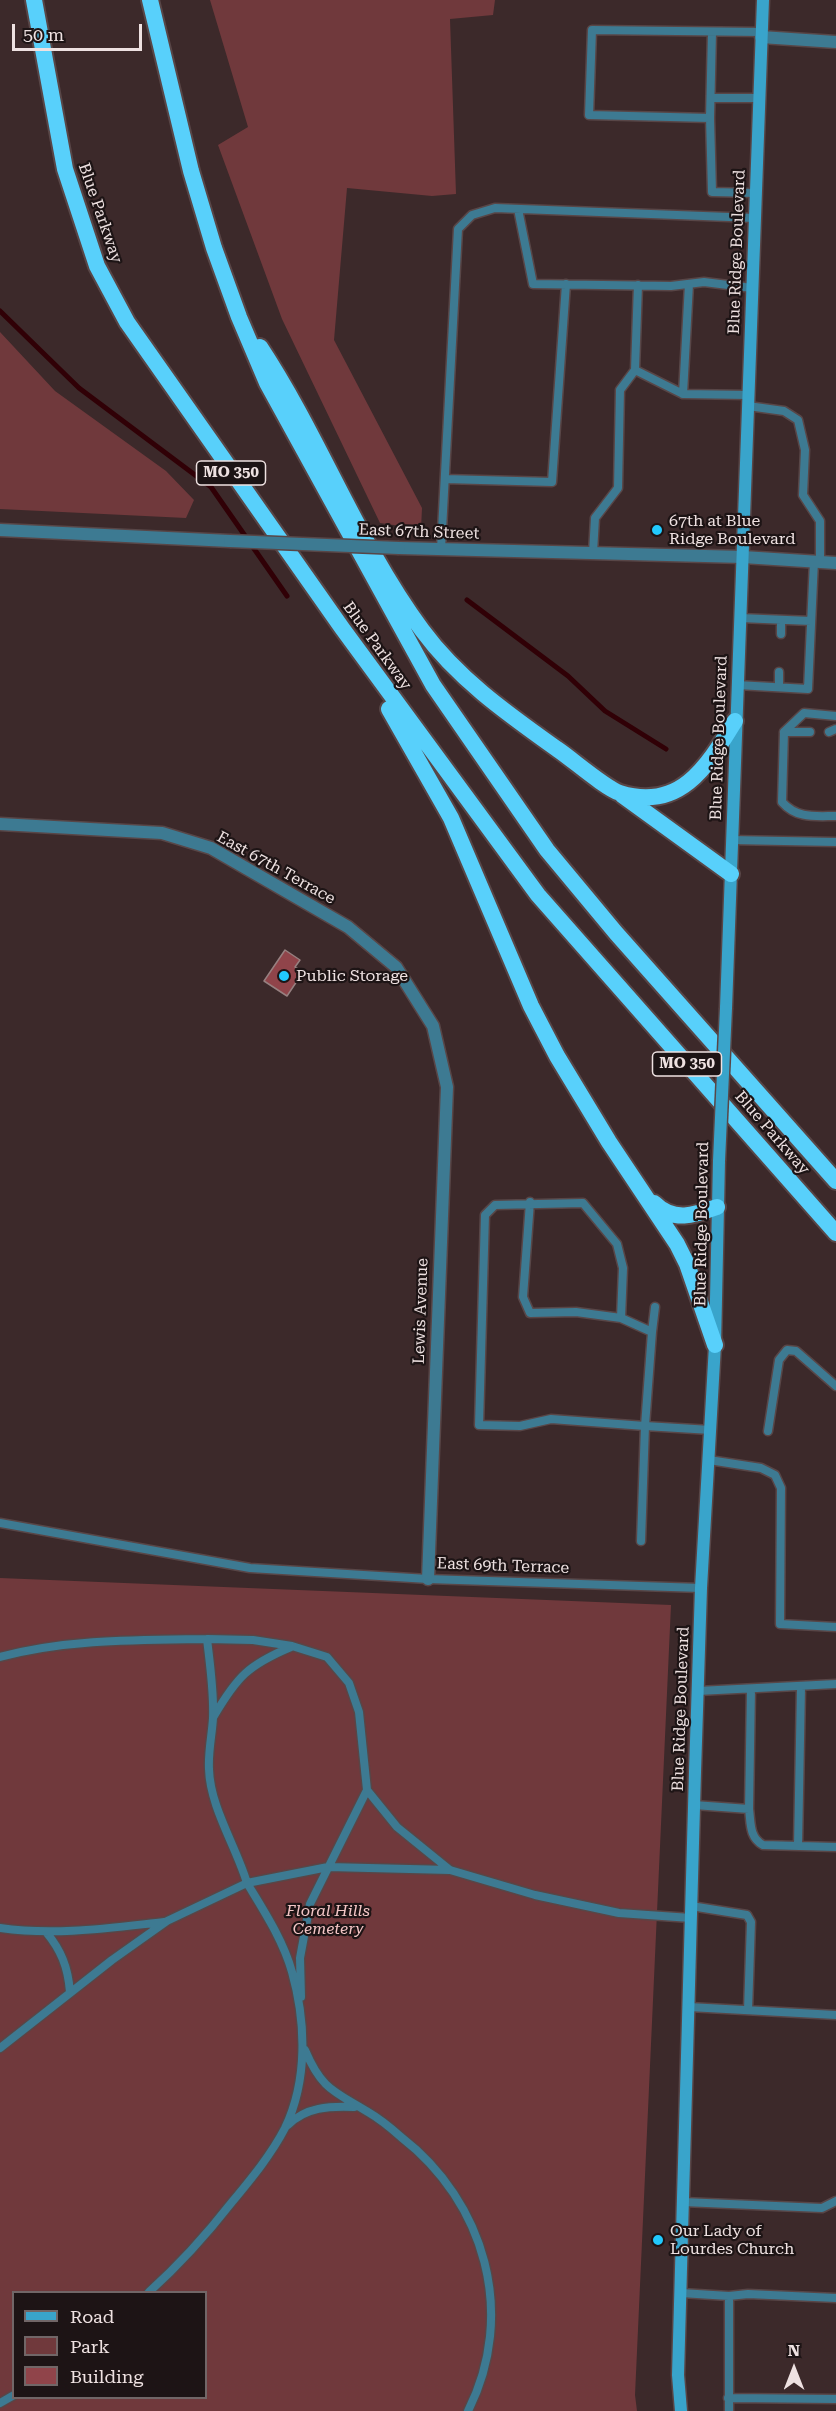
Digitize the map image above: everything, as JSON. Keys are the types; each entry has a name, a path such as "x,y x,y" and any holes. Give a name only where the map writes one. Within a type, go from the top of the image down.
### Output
{"highway":[{"name":"Blue Parkway","path":"34,0 65,169 97,266 127,322 163,377 342,628 538,895 836,1233"},
{"name":"Blue Parkway","path":"150,0 191,171 214,248 239,316 267,383 433,685 547,850 616,933 836,1181"},
{"path":"239,316 279,376 387,577 422,631 456,670 494,703 730,874"},
{"path":"342,628 451,818 531,1006 557,1056 687,1264 715,1345"},
{"path":"619,793 648,797 682,788 696,778 710,761 735,722"},
{"path":"642,1189 657,1206 676,1216 692,1216 717,1207"}],"main road":[{"name":"Blue Ridge Boulevard","path":"681,2411 678,2375 701,1588 715,1345 717,1207 763,0"}],"street":[{"path":"762,35 836,42"},
{"name":"East 67th Street","path":"0,530 399,548 743,557 836,563"},
{"name":"East 67th Terrace","path":"0,824 162,833 211,848 348,927 396,968 433,1026 439,1044"},
{"name":"Lewis Avenue","path":"428,1579 447,1087 439,1044"}],"lane":[{"path":"710,118 589,115 592,30 762,35"},
{"path":"712,32 710,118 712,192 756,193"},
{"path":"711,98 759,98"},
{"path":"441,549 458,229 472,215 495,208 755,218"},
{"path":"519,209 533,284 638,285 704,282 752,288"},
{"path":"445,479 552,482 566,284"},
{"path":"683,394 689,284"},
{"path":"593,553 595,518 618,488 620,390 635,370 638,285"},
{"path":"635,370 683,394 748,401 784,411 798,420 805,450 803,495 820,521 811,621 808,688 737,685"},
{"path":"740,618 811,621"},
{"path":"781,620 781,634"},
{"path":"778,687 779,672"},
{"path":"836,716 804,713 784,732 782,802 790,811 802,816 836,816"},
{"path":"784,732 810,732"},
{"path":"731,840 836,842"},
{"path":"621,1318 623,1268 617,1244 584,1203 530,1202 495,1205 485,1215 479,1425 520,1426 551,1419 711,1430"},
{"path":"530,1202 524,1297 530,1313 576,1312 621,1318 652,1332"},
{"path":"641,1541 645,1426 655,1307"},
{"path":"768,1431 779,1360 787,1350 796,1351 836,1386"},
{"path":"709,1460 761,1468 775,1475 781,1488 780,1624 836,1627"},
{"name":"East 69th Terrace","path":"0,1523 250,1568 428,1579 701,1588"},
{"path":"207,1639 213,1716 209,1770 222,1822 247,1883 277,1934 288,1962 301,2019"},
{"path":"0,1657 107,1640 207,1639 253,1640 292,1646 327,1657 349,1683 358,1712 367,1790 397,1827 450,1870"},
{"path":"213,1716 234,1681 261,1659 292,1646"},
{"path":"698,1691 801,1688 836,1684"},
{"path":"798,1846 801,1688"},
{"path":"751,1689 749,1809 755,1840 763,1845 836,1847"},
{"path":"150,2291 211,2230 257,2172 285,2127 299,2084 303,2043 300,1958 304,1926 310,1904 367,1790"},
{"path":"694,1805 749,1809"},
{"path":"0,2048 70,1992 167,1921 247,1883 328,1867 450,1870 535,1895 619,1913 747,1914 751,1922 748,2010"},
{"path":"0,1928 79,1932 167,1921"},
{"path":"46,1932 58,1946 68,1971 70,1992"},
{"path":"688,2007 836,2015"},
{"path":"303,2043 314,2071 327,2086 403,2138 437,2168 458,2196 475,2233 490,2288 492,2324 489,2358 479,2390 468,2411"},
{"path":"285,2127 298,2115 314,2109 359,2107"},
{"path":"683,2202 822,2208 836,2201"},
{"path":"681,2293 836,2298"},
{"path":"729,2296 729,2411"},
{"path":"728,2398 836,2399"}],"green space":[{"path":"210,0 495,0 493,15 450,19 456,194 432,196 347,188 334,340 422,508 421,529 380,523 282,319 218,145 248,127"},
{"path":"0,332 55,391 166,471 194,500 186,518 0,509"},
{"name":"Floral Hills Cemetery","path":"0,1578 671,1605 635,2395 637,2411 0,2411"}],"building":[{"name":"Public Storage","path":"285,950 300,960 295,967 303,972 287,996 264,981"}],"waterway":[{"path":"0,311 79,388 211,487 287,596"},
{"path":"467,600 568,676 605,711 666,749"}],"place":[{"name":"67th at Blue Ridge Boulevard","path":"657,530"},
{"name":"Public Storage","path":"284,976"},
{"name":"Our Lady of Lourdes Church","path":"658,2240"}]}
